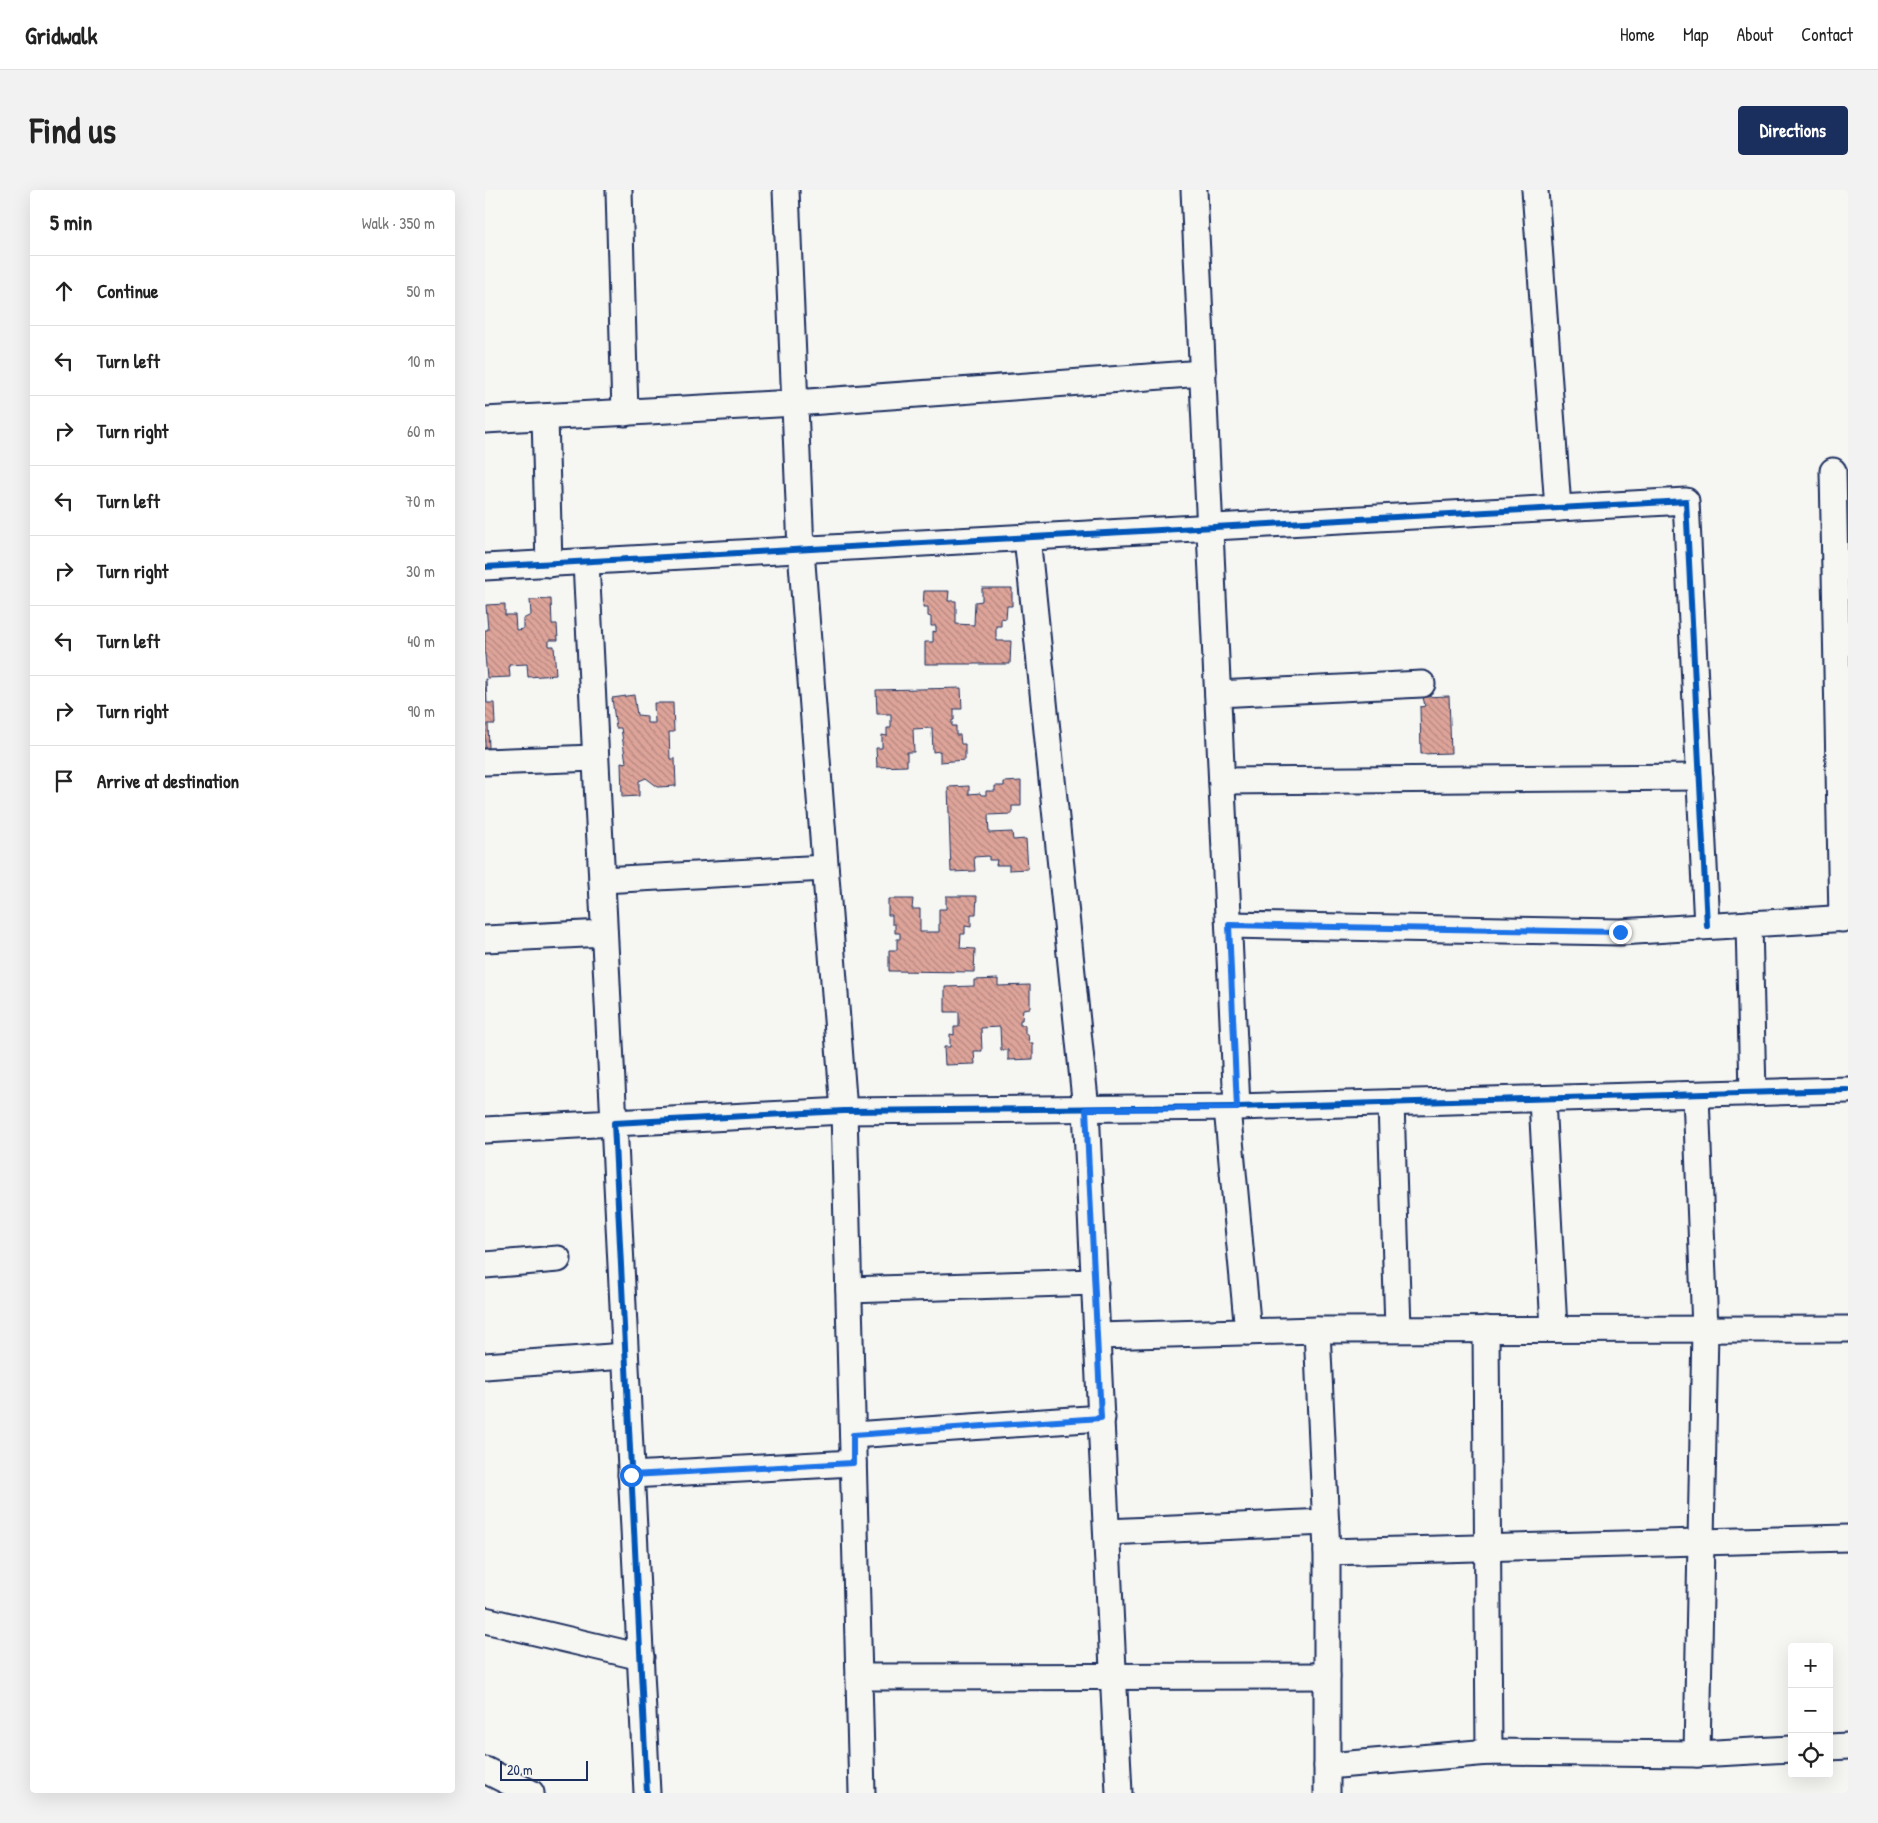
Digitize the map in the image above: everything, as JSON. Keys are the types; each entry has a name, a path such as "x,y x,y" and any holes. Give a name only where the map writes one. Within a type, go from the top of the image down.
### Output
{"street":[{"path":"619,190 625,413"},
{"path":"786,190 801,550 844,1111 862,1793"},
{"path":"1193,190 1229,925 1232,1108 1247,1332"},
{"path":"1535,190 1558,508"},
{"path":"485,420 795,403 1203,374"},
{"path":"545,417 549,564"},
{"path":"1229,925 1620,932 1845,919 1844,764 1833,471"},
{"path":"485,567 1686,501 1707,926"},
{"path":"1027,537 1086,1109 1119,1793"},
{"path":"586,562 647,1793"},
{"path":"1218,694 1422,684"},
{"path":"485,762 595,758"},
{"path":"1222,782 1699,776"},
{"path":"602,880 825,868"},
{"path":"1749,924 1753,1093"},
{"path":"485,939 604,933"},
{"path":"485,1130 844,1111 1232,1108 1848,1090"},
{"path":"1696,1095 1705,1329 1697,1754"},
{"path":"1542,1099 1554,1329"},
{"path":"1391,1103 1398,1329"},
{"path":"485,1265 557,1259"},
{"path":"849,1290 1095,1282"},
{"path":"1097,1336 1398,1329 1848,1329"},
{"path":"1486,1329 1489,1752"},
{"path":"1317,1330 1327,1552 1327,1793"},
{"path":"485,1366 625,1356"},
{"path":"853,1435 1101,1418"},
{"path":"631,1475 853,1463"},
{"path":"1107,1532 1325,1522"},
{"path":"1327,1552 1848,1538"},
{"path":"485,1620 641,1657"},
{"path":"859,1677 1327,1676"},
{"path":"1833,1747 1848,1746"},
{"path":"1327,1766 1489,1752 1697,1754 1788,1749"},
{"path":"485,1770 531,1793"}],"building":[{"path":"982,588 1012,588 1012,606 1007,606 1006,619 1001,618 1001,626 996,626 996,641 1011,641 1010,664 925,664 925,642 933,642 933,631 936,632 936,626 931,626 928,607 923,607 924,591 949,591 948,601 956,601 956,624 974,625 975,602 982,601"},
{"path":"551,599 552,624 557,624 558,640 549,640 549,646 554,646 556,675 528,677 527,664 509,665 510,677 487,678 485,655 485,630 488,630 486,605 505,604 505,615 515,615 516,630 523,629 523,619 531,615 530,600"},
{"path":"485,679 487,703 494,703 495,724 488,724 489,748 485,749"},
{"path":"961,688 962,709 954,709 952,726 956,726 956,735 960,735 961,744 965,744 965,760 940,762 940,751 933,752 932,728 913,729 914,752 907,752 907,766 877,767 876,748 882,748 882,735 887,736 887,728 891,728 891,714 877,714 876,690"},
{"path":"634,695 637,715 647,716 647,723 655,723 654,703 673,703 674,732 669,732 670,759 675,759 676,786 658,787 646,778 639,781 639,796 622,797 621,762 626,763 621,728 616,728 612,698"},
{"path":"1449,696 1451,753 1421,754 1420,707 1425,706 1423,697"},
{"path":"1021,781 1021,806 1012,806 1012,814 988,815 989,833 1012,832 1013,840 1026,839 1028,869 1009,870 1009,865 996,865 997,860 989,860 989,856 974,857 975,871 951,872 948,787 969,786 969,794 980,793 981,795 986,795 986,791 995,791 995,786 1004,786 1004,782"},
{"path":"946,896 977,896 976,914 971,914 971,927 965,926 965,934 961,934 960,948 975,949 974,972 889,971 889,950 897,950 897,939 900,939 900,933 895,933 892,915 888,915 888,899 913,899 912,909 920,909 920,932 939,932 939,909 946,909"},
{"path":"998,979 998,986 1030,985 1030,1008 1023,1009 1020,1025 1025,1025 1025,1034 1028,1034 1029,1043 1033,1043 1033,1059 1008,1060 1008,1050 1001,1050 1000,1027 981,1028 982,1051 974,1051 975,1064 945,1065 944,1047 950,1047 950,1034 954,1035 954,1027 959,1027 959,1012 945,1012 945,987 974,986 974,980"}],"cycle path":[{"path":"485,567 1686,501 1707,926"},
{"path":"647,1793 614,1123 844,1111 1237,1107 1848,1090"}],"route":[{"path":"631,1475 853,1463 853,1435 1101,1418 1086,1109 1237,1108 1229,925 1620,932"}]}
